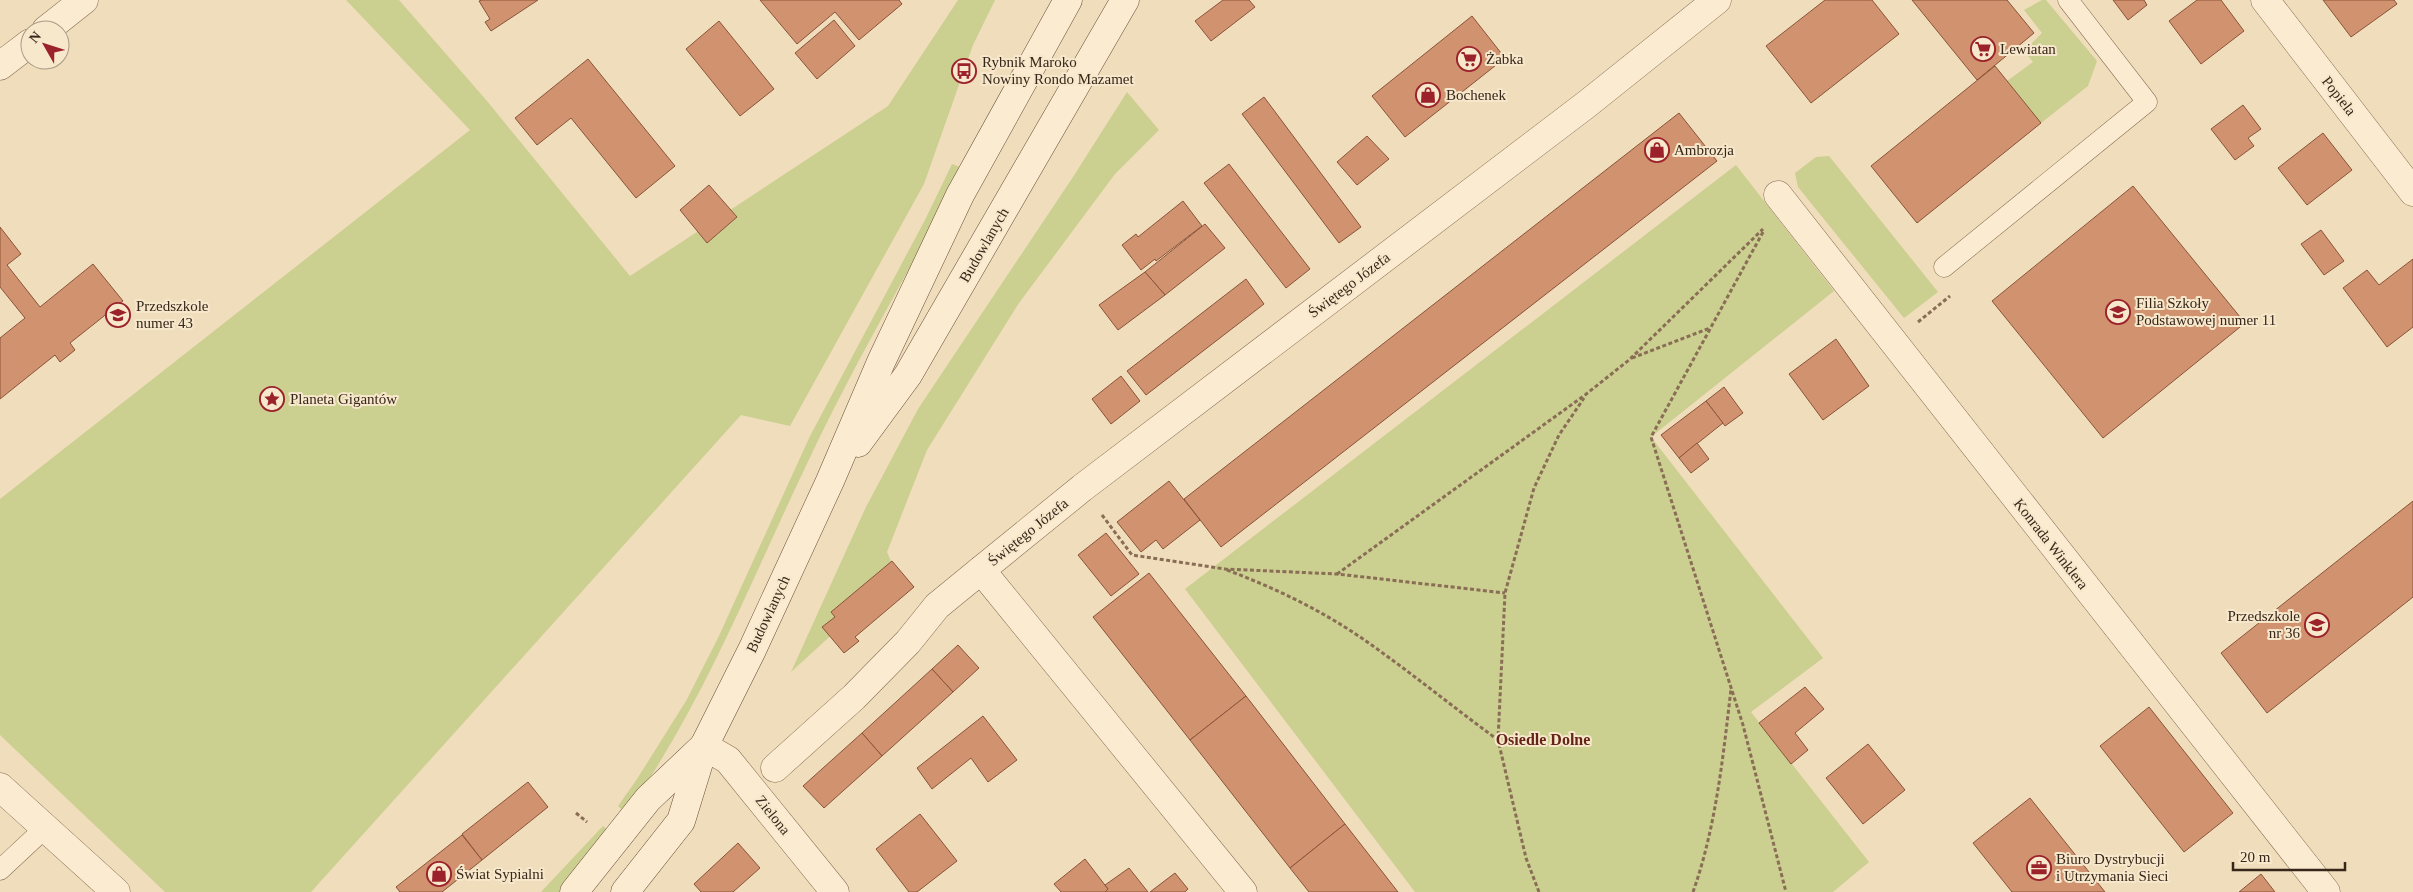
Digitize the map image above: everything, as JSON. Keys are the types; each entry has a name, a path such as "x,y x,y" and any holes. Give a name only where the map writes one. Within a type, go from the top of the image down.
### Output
{"street":[{"path":"59,20 84,0"},
{"name":"Budowlanych","path":"624,892 681,821 704,746 737,682 830,481 881,362 960,196 1068,0"},
{"name":"Budowlanych","path":"830,481 908,376 1125,0"},
{"name":"Świętego Józefa","path":"775,768 854,697 908,642 937,606 981,570 1082,488 1587,104 1717,0"},
{"name":"Popiela","path":"2265,0 2413,192"},
{"path":"0,66 20,50"},
{"name":"Konrada Winklera","path":"1778,194 2326,892"},
{"name":"Świętego Józefa","path":"981,570 1243,892"},
{"name":"Budowlanych","path":"574,892 648,799 704,746"},
{"name":"Zielona","path":"704,746 728,760 835,892"},
{"path":"0,787 116,892"}],"lane":[{"path":"1944,267 2147,102 2068,0"},
{"path":"0,870 45,828"}],"path":[{"path":"1336,574 1586,395 1629,360 1766,226 1651,437 1732,687 1786,892"},
{"path":"1629,360 1710,328"},
{"path":"1540,892 1526,858 1498,740 1505,593 1534,488 1559,435 1586,395"},
{"path":"1082,488 1132,555 1224,569 1336,574 1505,593"},
{"path":"1224,569 1271,586 1355,634 1498,740"},
{"path":"1693,892 1720,783 1732,687"},
{"path":"576,813 591,826"}],"green space":[{"path":"346,0 399,0 487,101 630,276 888,106 958,0 995,0 973,45 924,184 790,426 741,415 311,892 165,892 0,735 0,499 470,130"},
{"path":"2042,0 2046,0 2097,61 2088,86 2041,123 2007,81 2033,62 2024,51 2042,33 2024,10"},
{"path":"1127,92 1159,130 1115,174 1019,303 927,450 887,552 897,575 791,672 866,507 918,409 1073,177"},
{"path":"1829,156 1938,292 1904,318 1798,187 1795,173 1816,157"},
{"path":"952,164 960,167 945,204 838,401 701,688 653,773 626,813 618,806 686,701 718,638 810,436 926,218"},
{"path":"1736,165 1834,291 1651,437 1823,658 1751,712 1869,862 1833,892 1415,892 1185,589"},
{"path":"603,826 610,832 559,892 541,892"}],"building":[{"path":"538,0 491,31 485,22 490,19 479,1"},
{"path":"760,0 899,0 902,4 859,40 835,12 797,44"},
{"path":"1223,0 1249,0 1255,7 1211,41 1195,21"},
{"path":"1825,0 1872,0 1899,34 1811,103 1766,46"},
{"name":"Lewiatan","path":"1912,0 2007,0 2034,33 1977,80"},
{"path":"2113,0 2144,0 2147,5 2128,20"},
{"path":"2197,0 2221,0 2244,31 2201,64 2169,21"},
{"path":"2323,0 2394,0 2397,4 2351,37"},
{"path":"1472,16 1505,58 1405,137 1372,96"},
{"path":"834,20 855,46 817,79 795,53"},
{"path":"719,21 774,89 740,116 686,49"},
{"path":"588,59 675,166 636,198 571,118 537,145 515,118"},
{"path":"1995,66 2041,123 1917,223 1871,166"},
{"path":"1264,97 1361,227 1339,243 1242,114"},
{"path":"2243,105 2261,129 2248,138 2254,146 2235,160 2211,129"},
{"path":"1679,113 1717,161 1221,547 1184,499"},
{"path":"2323,133 2352,170 2307,205 2278,168"},
{"path":"1367,136 1389,159 1357,185 1337,162"},
{"path":"1229,164 1310,269 1286,288 1204,183"},
{"path":"709,185 737,217 707,243 680,210"},
{"name":"Filia Szkoły Podstawowej numer 11","path":"2133,186 2245,323 2103,438 1992,301"},
{"path":"1183,201 1202,226 1141,270 1122,245 1136,234 1138,237"},
{"path":"1205,224 1225,248 1165,295 1145,272"},
{"path":"0,227 21,254 7,265 40,307 93,264 123,301 70,343 75,350 60,362 55,355 0,399 0,338 25,318 0,287"},
{"path":"2321,230 2344,261 2324,275 2301,244"},
{"path":"2413,259 2413,327 2387,347 2343,288 2367,270 2379,285"},
{"path":"1145,272 1165,295 1118,330 1099,305"},
{"path":"1246,279 1264,304 1146,395 1127,371"},
{"path":"1836,339 1869,386 1823,420 1789,374"},
{"path":"1121,376 1140,401 1111,424 1092,399"},
{"path":"1724,387 1743,413 1725,426 1706,401"},
{"path":"1706,401 1723,423 1679,458 1661,435"},
{"path":"1697,443 1709,459 1691,473 1679,458"},
{"path":"1169,481 1200,520 1163,549 1156,540 1141,552 1117,522"},
{"name":"Przedszkole nr 36","path":"2413,501 2413,597 2267,713 2221,653"},
{"path":"1106,533 1139,574 1111,596 1078,555"},
{"path":"892,561 914,587 855,637 859,641 844,653 822,627 835,617 831,612"},
{"path":"1149,573 1246,696 1190,740 1093,617"},
{"path":"958,645 979,668 953,692 932,669"},
{"path":"932,669 953,692 882,756 862,733"},
{"path":"1805,687 1824,709 1795,733 1808,750 1791,764 1759,723"},
{"path":"1246,696 1345,824 1290,868 1190,740"},
{"path":"2149,707 2233,813 2184,852 2100,746"},
{"path":"983,716 1017,760 988,782 971,758 932,789 917,768"},
{"path":"862,733 882,756 824,808 803,786"},
{"path":"1868,744 1905,790 1863,824 1826,778"},
{"path":"528,782 548,807 482,860 462,834"},
{"name":"Biuro Dystrybucji i Utrzymania Sieci","path":"2030,798 2105,892 2012,892 1973,843"},
{"path":"920,814 957,861 917,892 909,892 876,849"},
{"path":"1345,824 1398,892 1309,892 1290,868"},
{"name":"Świat Sypialni","path":"462,835 482,860 442,892 400,892 396,887"},
{"path":"738,843 760,868 733,892 701,892 694,884"},
{"path":"1085,859 1108,889 1105,892 1061,892 1054,884"},
{"path":"1129,868 1148,892 1105,892 1108,889 1105,885"},
{"path":"1175,873 1188,889 1185,892 1150,892"},
{"path":"2261,874 2275,892 2239,892"}],"place":[{"name":"Lewiatan","path":"1983,49"},
{"name":"Żabka","path":"1469,59"},
{"name":"Rybnik Maroko Nowiny Rondo Mazamet","path":"964,71"},
{"name":"Bochenek","path":"1428,95"},
{"name":"Ambrozja","path":"1657,150"},
{"name":"Filia Szkoły Podstawowej numer 11","path":"2118,312"},
{"name":"Przedszkole numer 43","path":"118,315"},
{"name":"Planeta Gigantów","path":"272,399"},
{"name":"Przedszkole nr 36","path":"2317,625"},
{"name":"Biuro Dystrybucji i Utrzymania Sieci","path":"2039,868"},
{"name":"Świat Sypialni","path":"439,874"}],"district":[{"name":"Osiedle Dolne","path":"1543,739"}]}
